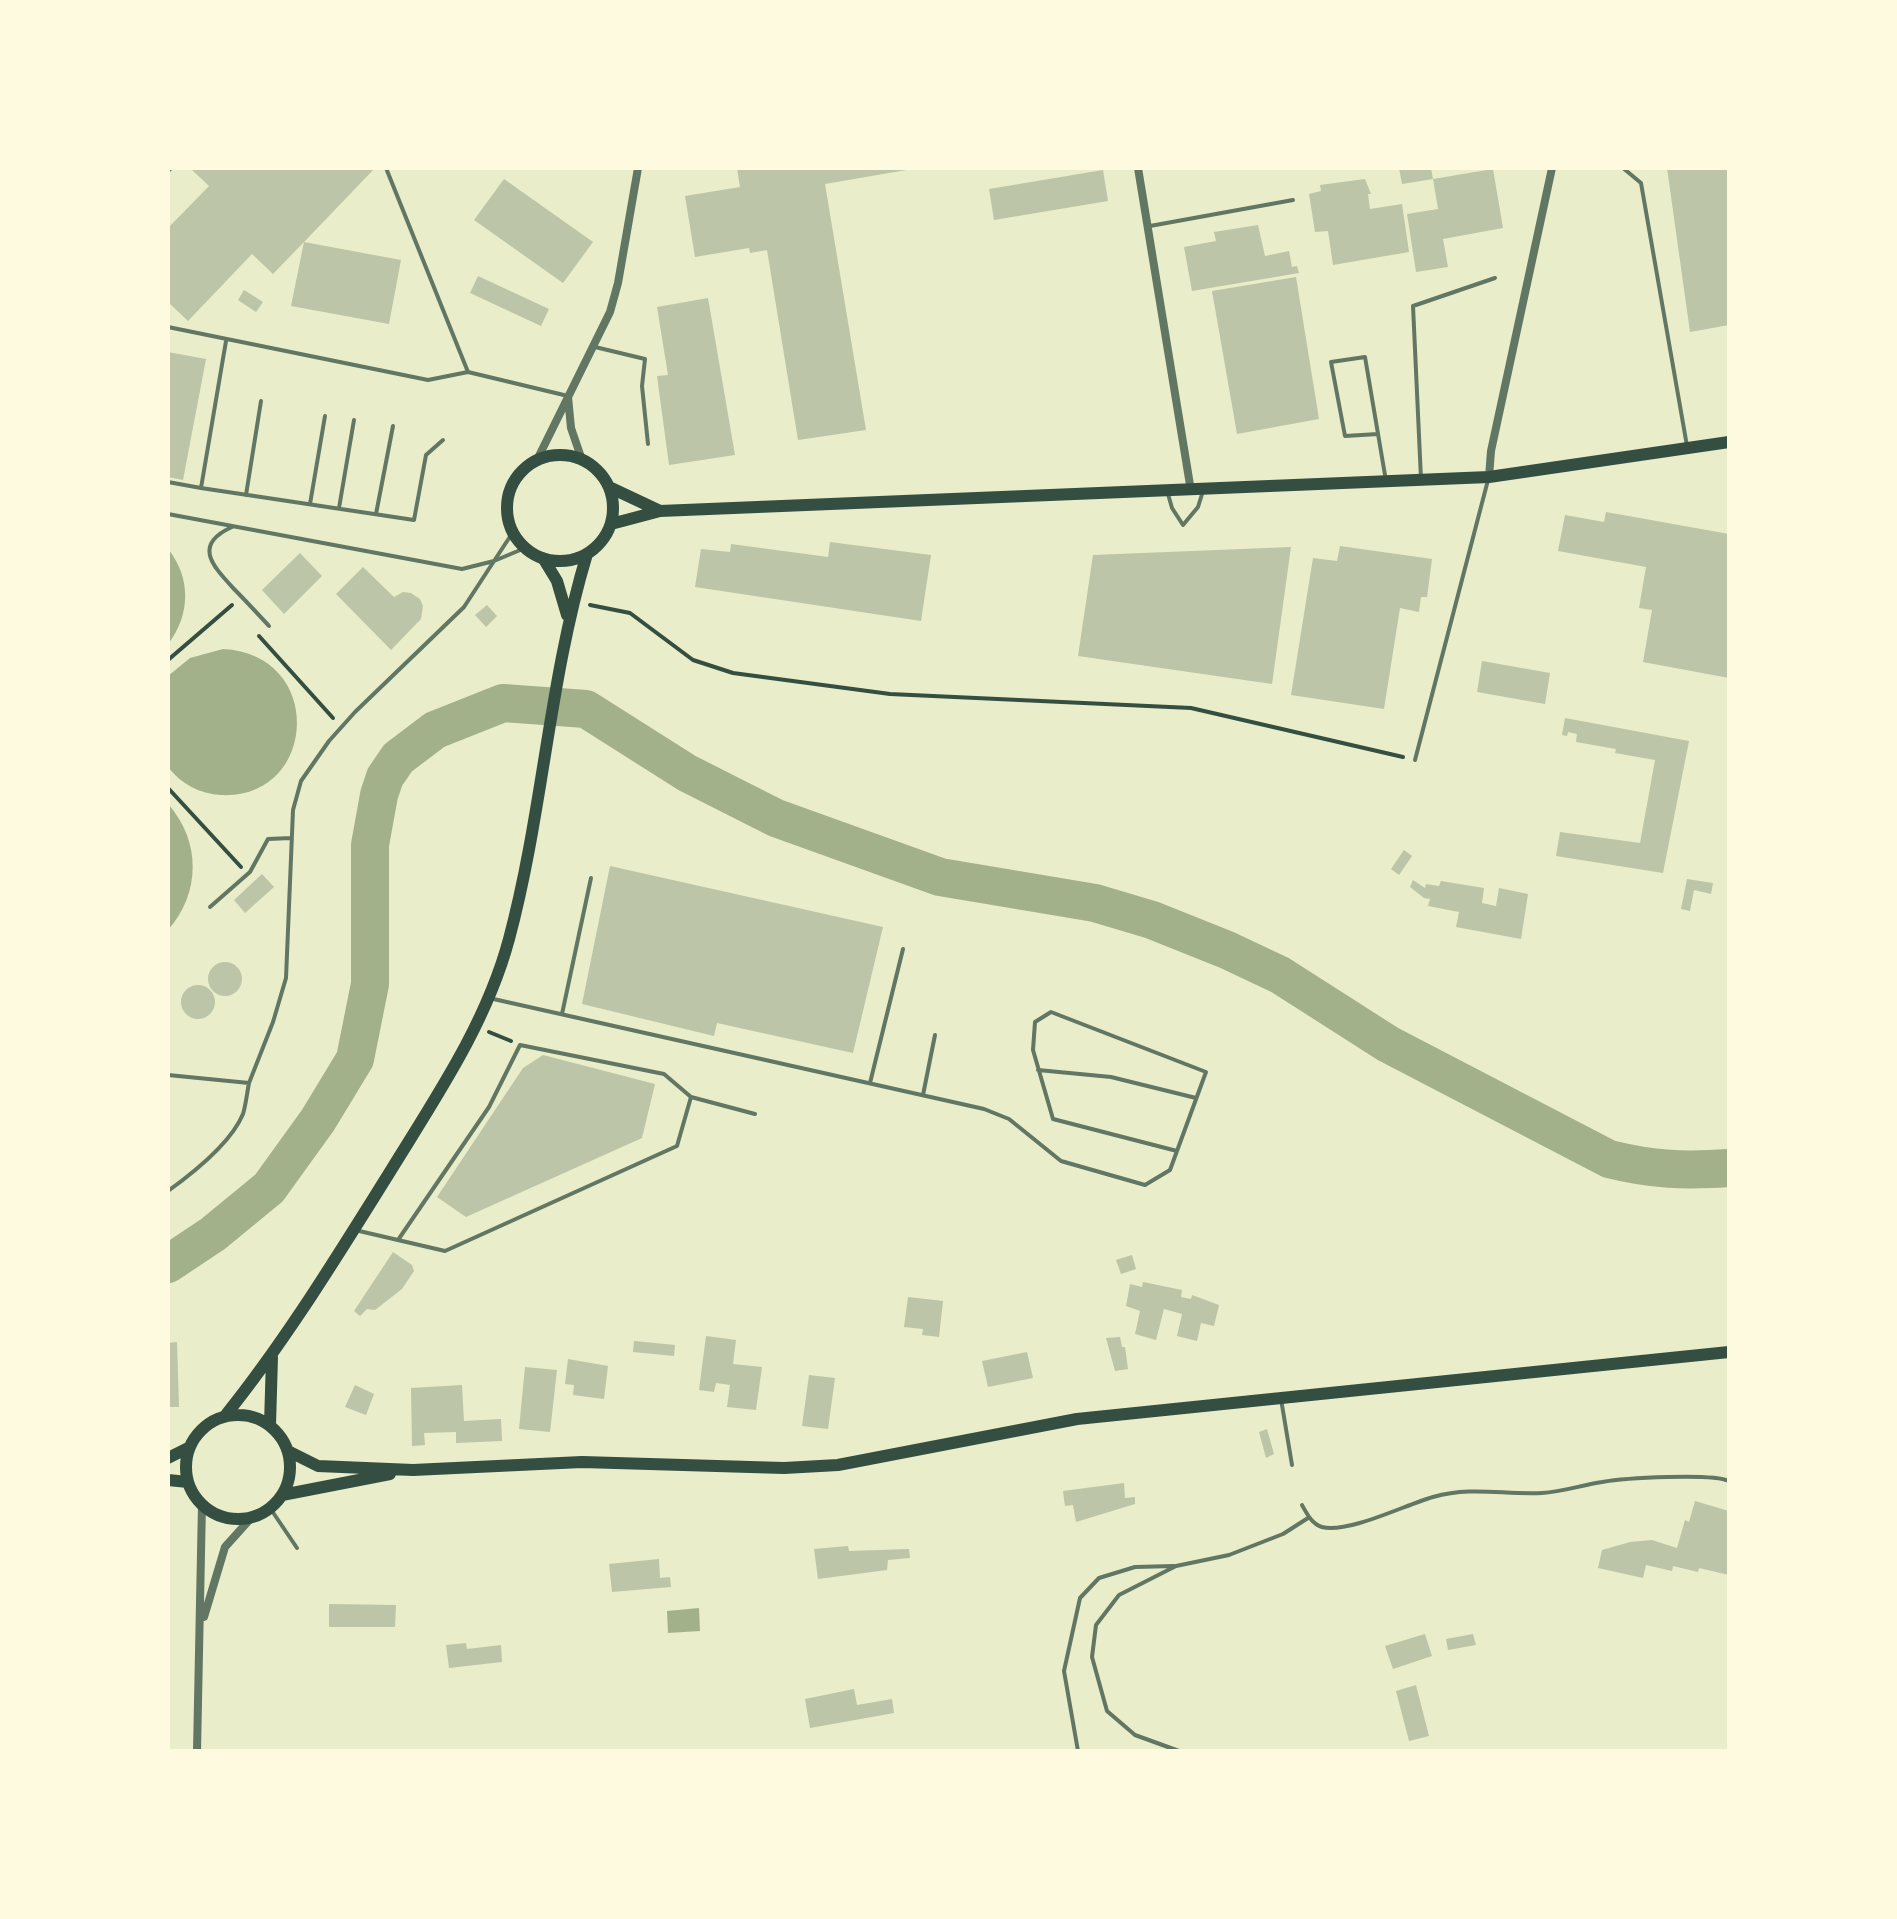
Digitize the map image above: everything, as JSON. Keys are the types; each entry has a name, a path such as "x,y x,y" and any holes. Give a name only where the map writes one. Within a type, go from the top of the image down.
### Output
{"main road":[{"path":"611,524 660,511 1421,482 1489,477 1729,442"},
{"path":"567,455 582,460 593,466 609,487 613,499 611,524 597,546 587,554 558,561 543,558 525,548 513,532 507,516 507,499 513,483 523,470 537,460 567,455"},
{"path":"609,487 660,511"},
{"path":"225,1416 256,1417 270,1425 284,1441 288,1451 290,1474 282,1495 270,1508 252,1517 234,1519 217,1514 202,1504 188,1482 186,1464 190,1447 204,1427 225,1416 272,1357 451,1073 476,1026 509,941 542,786 572,601 587,554"},
{"path":"543,558 557,581 568,624"},
{"path":"288,1451 318,1466 413,1470 582,1462 784,1468 838,1465 1077,1419 1729,1352"},
{"path":"270,1425 272,1357"},
{"path":"168,1458 190,1447"},
{"path":"282,1495 413,1470"},
{"path":"168,1480 188,1482"}],"street":[{"path":"537,460 594,347 618,283 638,168"},
{"path":"1138,168 1197,490"},
{"path":"1489,477 1491,451 1552,168"},
{"path":"568,396 571,428 582,460"},
{"path":"197,1751 202,1504"},
{"path":"201,1630 225,1547 252,1517"}],"lane":[{"path":"386,168 468,372"},
{"path":"1623,168 1641,183 1687,449"},
{"path":"1147,226 1293,200"},
{"path":"1421,482 1413,306 1495,278"},
{"path":"168,327 428,380 468,372 568,396"},
{"path":"201,488 226,341"},
{"path":"594,347 645,359 642,386 648,444"},
{"path":"1378,434 1345,436 1331,362 1365,357 1387,483"},
{"path":"246,495 261,401"},
{"path":"310,504 325,416"},
{"path":"339,509 354,420"},
{"path":"376,514 393,426"},
{"path":"168,482 414,520 426,455 443,440"},
{"path":"1415,760 1489,477"},
{"path":"1167,492 1172,508 1183,525 1198,507 1197,490"},
{"path":"168,514 462,569 494,561 525,548"},
{"path":"234,527 213,538 210,560 269,626"},
{"path":"168,1191 199,1167 235,1128 245,1108 249,1083 273,1022 286,978 291,838 301,781 312,762 355,712 464,607 513,532"},
{"path":"210,907 248,875 268,839 291,838"},
{"path":"562,1014 591,878"},
{"path":"870,1083 903,949"},
{"path":"487,997 984,1109 1009,1119 1061,1161 1145,1185 1170,1170 1177,1151 1196,1098 1206,1072 1051,1012 1035,1022 1033,1050 1053,1119 1177,1151"},
{"path":"923,1095 935,1035"},
{"path":"398,1240 489,1107 520,1045 664,1074 691,1097 755,1114"},
{"path":"1038,1070 1111,1077 1196,1098"},
{"path":"168,1075 249,1083"},
{"path":"354,1230 445,1251 677,1146 691,1097"},
{"path":"1280,1396 1292,1465"},
{"path":"1302,1505 1308,1518 1323,1527 1385,1515 1434,1497 1474,1489 1543,1493 1607,1481 1721,1477 1729,1481"},
{"path":"270,1508 297,1548"},
{"path":"1078,1751 1064,1671 1080,1598 1099,1578 1135,1567 1176,1566 1229,1555 1283,1534 1308,1518"},
{"path":"1176,1566 1119,1595 1096,1625 1092,1657 1107,1711 1135,1735 1179,1751"}],"path":[{"path":"572,601 630,613 693,660 733,673 890,694 1191,708 1415,760"},
{"path":"168,660 230,604 241,616"},
{"path":"251,627 335,720"},
{"path":"168,788 248,875"},
{"path":"476,1026 520,1045"}],"shaded area":[{"path":"168,549 181,572 185,596 181,621 168,644"},
{"path":"223,649 256,657 280,675 293,699 297,726 291,752 277,775 253,790 221,795 192,787 168,767 168,676 190,658"},
{"path":"168,804 187,834 193,867 187,900 168,930"},
{"path":"699,1608 700,1631 668,1633 667,1611"}],"building":[{"path":"190,168 375,168 273,274 252,254 188,321 168,302 168,228 209,186"},
{"path":"737,168 918,168 825,184 866,430 798,440 767,250 750,253 749,248 695,257 685,196 740,187"},
{"path":"1399,168 1431,168 1433,179 1402,184"},
{"path":"1667,168 1729,168 1729,325 1690,332"},
{"path":"1493,169 1503,228 1443,239 1448,267 1416,272 1407,214 1438,209 1433,179"},
{"path":"1103,170 1108,201 994,220 989,189"},
{"path":"504,179 593,242 563,283 474,220"},
{"path":"1365,179 1371,194 1368,194 1370,209 1402,204 1409,252 1333,265 1328,231 1315,232 1309,194 1321,191 1320,185"},
{"path":"1258,225 1265,256 1289,251 1292,267 1297,266 1299,273 1192,291 1184,247 1216,241 1214,232"},
{"path":"304,242 401,260 389,324 291,306"},
{"path":"478,276 549,309 541,326 470,293"},
{"path":"1296,277 1319,419 1237,434 1212,291"},
{"path":"244,290 263,302 256,312 238,300"},
{"path":"708,298 735,455 669,465 657,376 668,375 657,307"},
{"path":"168,352 206,359 183,480 168,477"},
{"path":"1606,512 1729,534 1729,678 1643,662 1652,610 1639,608 1646,567 1558,551 1565,515 1604,522"},
{"path":"830,542 931,555 921,621 695,587 701,549 730,552 731,544 828,557"},
{"path":"1340,546 1432,559 1427,597 1421,597 1419,612 1400,608 1384,709 1291,695 1313,558 1337,561"},
{"path":"1291,547 1272,684 1078,656 1093,555"},
{"path":"300,553 322,576 284,614 262,590"},
{"path":"363,567 394,597 403,592 411,593 420,599 423,606 421,619 391,650 336,594"},
{"path":"487,605 497,616 486,627 475,615"},
{"path":"1482,661 1550,673 1545,704 1477,692"},
{"path":"1565,718 1689,741 1663,873 1556,856 1560,832 1640,843 1655,760 1576,742 1577,734 1568,732 1567,736 1562,735"},
{"path":"1404,850 1412,856 1399,875 1391,869"},
{"path":"610,866 883,927 853,1053 717,1023 714,1036 582,1004"},
{"path":"262,874 274,887 245,913 234,900"},
{"path":"1687,879 1713,883 1711,894 1694,890 1690,911 1681,909"},
{"path":"1413,880 1425,888 1426,884 1439,886 1441,881 1484,888 1482,903 1496,906 1499,888 1528,894 1521,939 1456,927 1459,912 1428,906 1430,899 1410,887"},
{"path":"225,962 237,967 242,979 237,991 225,996 213,991 208,979 213,967"},
{"path":"198,985 210,990 215,1002 210,1014 198,1019 186,1014 181,1002 186,990"},
{"path":"543,1055 655,1084 642,1138 466,1217 437,1197 523,1068"},
{"path":"393,1252 412,1265 414,1271 402,1289 375,1310 367,1309 360,1316 354,1311"},
{"path":"1132,1255 1136,1269 1121,1274 1116,1260"},
{"path":"1143,1282 1182,1290 1181,1297 1191,1299 1192,1295 1219,1305 1214,1326 1201,1323 1197,1341 1177,1336 1182,1314 1164,1309 1156,1340 1135,1334 1140,1311 1126,1306 1130,1284 1142,1287"},
{"path":"908,1297 943,1301 939,1337 922,1335 923,1329 904,1327"},
{"path":"706,1336 736,1340 733,1364 762,1367 756,1410 727,1407 730,1385 716,1383 714,1392 699,1390"},
{"path":"1120,1337 1122,1347 1125,1347 1128,1369 1115,1371 1106,1338"},
{"path":"634,1341 675,1345 674,1356 633,1352"},
{"path":"177,1342 179,1407 168,1407 168,1343"},
{"path":"1027,1352 1033,1378 988,1387 982,1361"},
{"path":"568,1359 608,1366 604,1399 573,1395 574,1385 565,1384"},
{"path":"525,1367 557,1370 550,1432 519,1429"},
{"path":"809,1375 835,1378 828,1429 802,1426"},
{"path":"355,1385 374,1394 366,1415 345,1407"},
{"path":"462,1385 464,1421 501,1419 502,1441 456,1443 456,1432 424,1433 425,1445 412,1446 411,1388"},
{"path":"1267,1429 1274,1454 1266,1458 1259,1432"},
{"path":"1124,1483 1125,1498 1135,1497 1135,1504 1076,1522 1073,1505 1065,1506 1063,1491"},
{"path":"1695,1501 1729,1511 1729,1575 1699,1568 1698,1572 1673,1566 1672,1571 1646,1565 1643,1578 1598,1568 1602,1550 1630,1542 1652,1540 1677,1548 1685,1520 1689,1522"},
{"path":"848,1546 849,1551 909,1549 910,1558 888,1560 887,1570 818,1579 814,1549"},
{"path":"659,1559 660,1578 670,1577 671,1587 612,1592 609,1564"},
{"path":"329,1604 396,1605 395,1627 329,1627"},
{"path":"1425,1634 1432,1656 1393,1669 1385,1646"},
{"path":"1473,1634 1476,1645 1448,1650 1446,1639"},
{"path":"466,1643 467,1649 501,1645 502,1662 449,1668 446,1645"},
{"path":"1416,1685 1429,1736 1409,1741 1396,1691"},
{"path":"854,1689 857,1705 892,1699 894,1713 810,1728 805,1699"}],"waterway":[{"path":"168,1264 213,1234 269,1188 318,1120 355,1059 370,984 370,845 385,777 398,758 435,730 503,703 586,709 687,773 776,818 940,877 1095,903 1152,920 1227,950 1280,975 1388,1044 1609,1159 1669,1169 1729,1168"}]}
